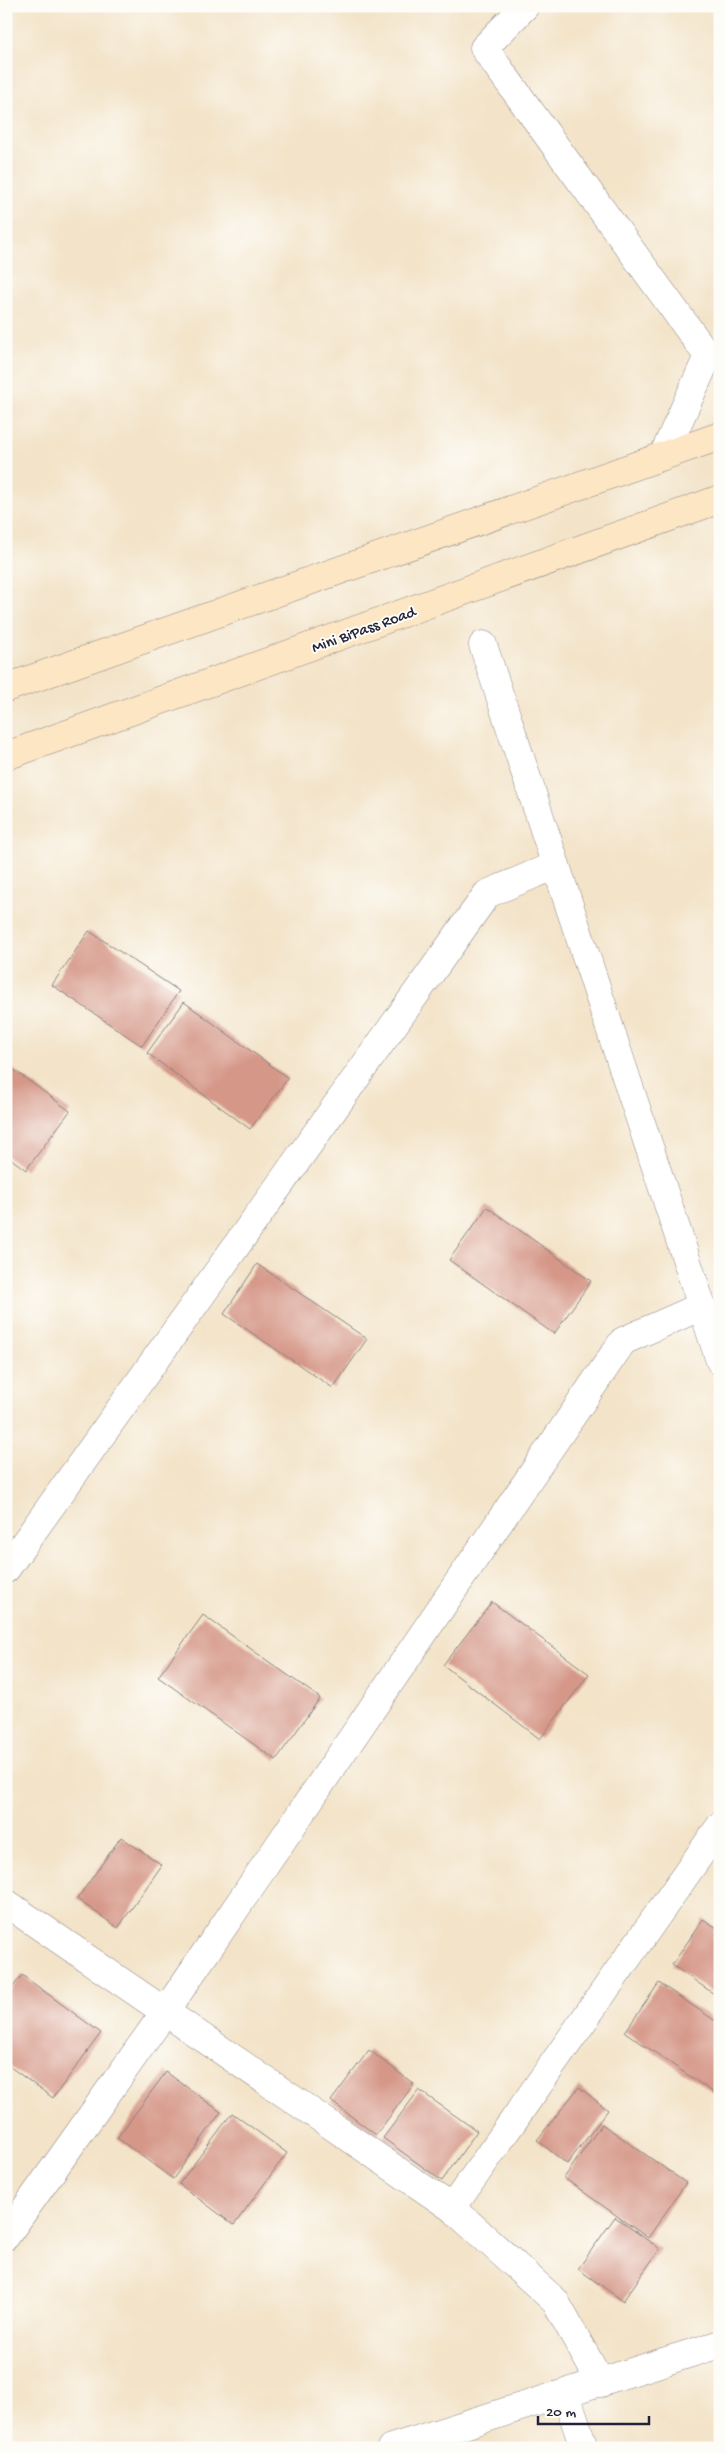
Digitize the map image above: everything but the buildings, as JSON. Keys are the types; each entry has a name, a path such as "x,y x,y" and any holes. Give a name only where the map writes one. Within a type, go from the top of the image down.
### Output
{"street":[{"path":"525,6 484,48 714,354 663,456"},
{"path":"6,688 720,436"},
{"name":"Mini BiPass Road","path":"6,756 720,499"},
{"path":"483,646 720,1361"},
{"path":"6,1569 487,894 556,865"},
{"path":"6,2236 165,2012 623,1341 702,1306"},
{"path":"452,2208 720,1826"},
{"path":"6,1903 452,2208 555,2301 601,2383"},
{"path":"391,2448 720,2344"},
{"path":"566,2394 584,2448"}]}
